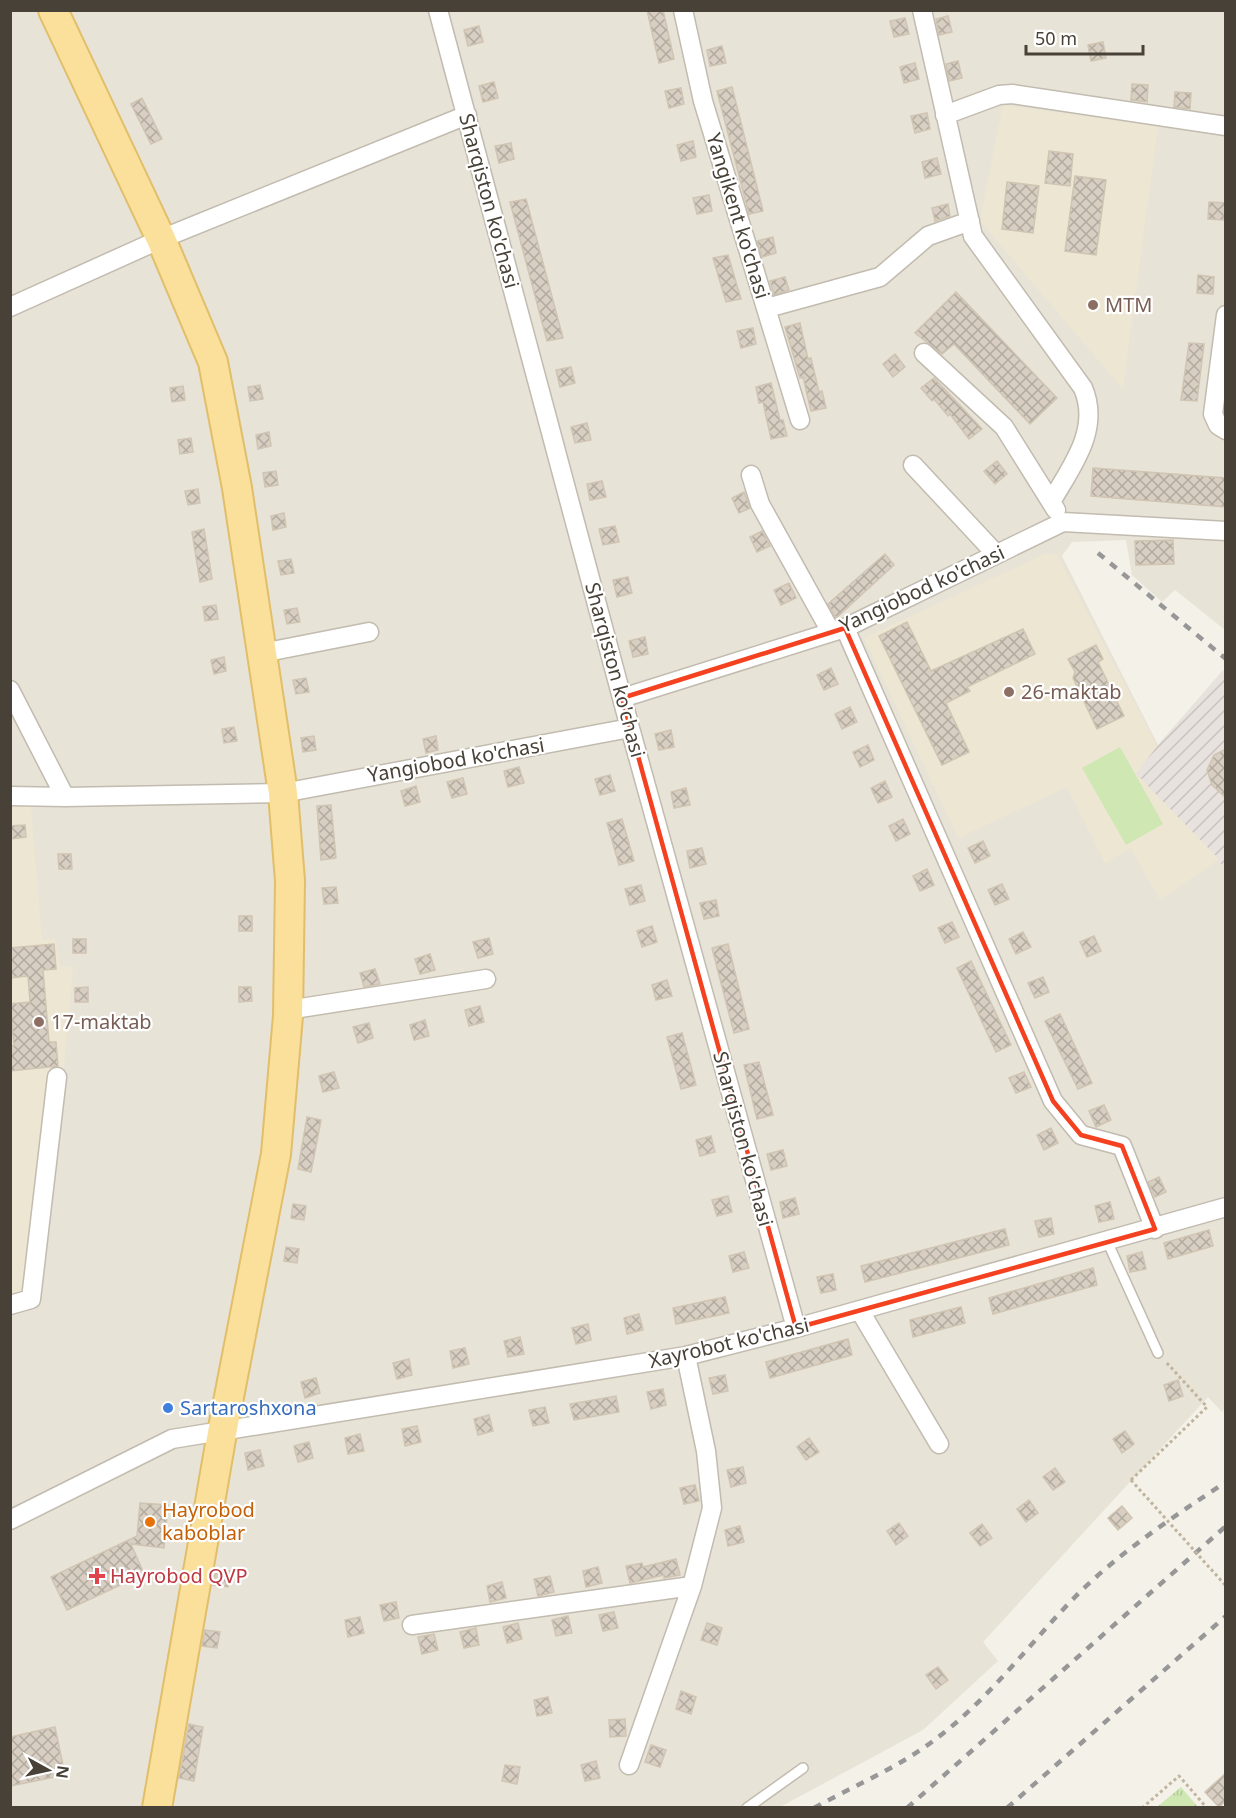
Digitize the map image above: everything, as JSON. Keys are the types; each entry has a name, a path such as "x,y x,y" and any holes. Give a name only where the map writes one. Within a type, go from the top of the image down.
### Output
{"main road":[{"path":"53,10 160,239 213,362 236,477 283,793 290,881 288,1010 276,1154 222,1433 157,1808"}],"street":[{"name":"Sharqiston ko'chasi","path":"438,10 630,728 796,1329"},
{"name":"Yangikent ko'chasi","path":"683,10 704,101 800,420"},
{"path":"922,10 971,228 1083,388 1089,401 1089,420 1081,451 1051,502"},
{"path":"945,115 999,95 1012,94 1226,126"},
{"path":"10,307 160,239 467,115"},
{"path":"766,308 880,277 928,236 971,228"},
{"path":"1226,315 1213,414 1214,420 1226,430"},
{"path":"924,353 1004,427 1063,522"},
{"path":"913,465 996,554"},
{"path":"751,476 760,504 838,630 1053,1101 1081,1135 1122,1146 1155,1229"},
{"name":"Yangiobod ko'chasi","path":"622,698 838,630 1063,522 1226,531"},
{"path":"262,653 369,632"},
{"path":"10,690 65,797"},
{"name":"Yangiobod ko'chasi","path":"10,796 283,793 630,728"},
{"path":"288,1010 486,979"},
{"path":"10,1305 31,1299 57,1077"},
{"name":"Xayrobot ko'chasi","path":"10,1520 172,1439 222,1433 686,1356 796,1329 1226,1207"},
{"path":"860,1311 939,1444"},
{"path":"628,1765 692,1586 712,1508 706,1451 686,1356"},
{"path":"412,1625 692,1586"}],"lane":[{"path":"1107,1241 1158,1353"},
{"path":"747,1808 803,1768"}],"path":[{"path":"1158,1353 1207,1407 1131,1480 1226,1586"},
{"path":"1144,1807 1179,1776 1207,1808"}],"highlighted area":[{"path":"845,628 1053,1101 1081,1135 1122,1146 1155,1229 796,1328 622,698"}],"shaded area":[{"path":"11,11 1225,11 1225,630 1175,590 1162,602 1132,575 1126,540 1072,542 1062,556 1158,745 1223,670 1225,672 1225,1408 1222,1412 1208,1397 983,1642 998,1661 923,1730 780,1807 11,1808"},
{"name":"MTM","path":"1003,105 1158,126 1123,389 980,221"},
{"name":"26-maktab","path":"1045,554 1057,555 1157,746 1136,774 1219,859 1160,900 1131,848 1105,863 1067,787 958,838 864,638"},
{"path":"1225,670 1225,868 1136,773"},
{"name":"17-maktab","path":"10,806 31,806 42,940 55,938 60,966 73,967 63,1078 52,1077 22,1290 11,1298"}],"green space":[{"path":"1120,747 1163,824 1126,845 1082,768"},
{"path":"1181,1787 1198,1807 1157,1807"}],"building":[{"path":"647,10 663,10 674,59 659,63"},
{"path":"948,16 952,32 939,35 936,19"},
{"path":"905,18 909,34 894,37 890,21"},
{"path":"479,26 483,42 468,46 464,30"},
{"path":"1103,42 1106,58 1091,61 1088,45"},
{"path":"722,46 726,63 710,66 707,50"},
{"path":"958,61 962,78 949,81 946,64"},
{"path":"915,63 919,79 904,83 900,67"},
{"path":"494,82 498,98 483,102 479,86"},
{"path":"1132,84 1148,85 1147,102 1131,100"},
{"path":"732,87 763,211 749,214 717,91"},
{"path":"681,88 684,104 669,108 665,91"},
{"path":"1175,92 1191,93 1190,109 1174,107"},
{"path":"142,98 162,139 151,144 131,104"},
{"path":"927,113 930,129 915,133 911,116"},
{"path":"693,141 696,157 681,161 677,145"},
{"path":"511,143 514,159 499,163 495,146"},
{"path":"1049,151 1073,154 1070,186 1045,183"},
{"path":"937,158 941,174 925,178 922,162"},
{"path":"1075,176 1106,180 1096,255 1065,251"},
{"path":"1007,182 1039,186 1033,233 1002,229"},
{"path":"709,195 712,211 697,214 693,198"},
{"path":"526,199 563,338 547,341 510,202"},
{"path":"1209,202 1225,203 1224,220 1208,219"},
{"path":"948,204 950,216 935,221 932,208"},
{"path":"773,237 776,253 762,257 757,241"},
{"path":"728,255 741,299 726,302 713,258"},
{"path":"1198,275 1214,277 1213,294 1197,293"},
{"path":"785,277 789,290 774,295 770,281"},
{"path":"956,292 1057,398 1030,424 954,344 942,354 915,333"},
{"path":"800,323 808,359 811,358 819,392 822,391 826,408 811,411 803,377 800,378 785,327"},
{"path":"753,328 756,344 741,348 737,331"},
{"path":"1189,343 1204,344 1197,401 1181,400"},
{"path":"895,354 905,367 893,377 883,364"},
{"path":"571,367 575,383 560,387 556,370"},
{"path":"934,378 982,429 969,439 950,414 948,416 921,388"},
{"path":"771,383 780,420 783,420 787,436 771,439 763,402 759,403 756,387"},
{"path":"260,385 263,399 250,401 248,387"},
{"path":"183,386 185,400 172,402 170,388"},
{"path":"587,423 591,440 575,443 571,427"},
{"path":"269,432 271,446 258,449 256,435"},
{"path":"191,438 193,452 180,454 178,440"},
{"path":"997,461 1007,474 995,484 984,471"},
{"path":"1093,468 1226,478 1226,507 1091,496"},
{"path":"276,471 278,485 265,487 263,473"},
{"path":"602,481 606,497 590,500 587,484"},
{"path":"198,489 200,503 188,505 185,491"},
{"path":"744,492 750,508 739,513 732,498"},
{"path":"284,513 286,527 273,530 271,516"},
{"path":"615,526 619,542 603,545 599,529"},
{"path":"204,529 212,579 200,582 192,532"},
{"path":"762,531 770,546 757,552 750,537"},
{"path":"1173,540 1174,564 1136,565 1135,541"},
{"path":"885,554 894,565 836,618 828,604"},
{"path":"291,559 294,573 281,575 278,561"},
{"path":"628,577 632,593 617,597 613,580"},
{"path":"789,583 796,598 781,605 774,590"},
{"path":"216,605 218,619 205,621 203,607"},
{"path":"297,608 300,622 287,624 284,610"},
{"path":"907,622 931,671 1023,629 1035,654 967,687 970,691 946,703 969,752 942,765 879,636"},
{"path":"645,637 648,654 633,657 629,641"},
{"path":"1096,645 1103,659 1098,662 1124,716 1097,729 1073,678 1075,672 1068,659"},
{"path":"224,657 226,671 214,674 211,660"},
{"path":"831,668 838,684 824,690 817,675"},
{"path":"306,678 309,692 296,694 293,680"},
{"path":"850,707 857,722 842,729 835,714"},
{"path":"234,727 237,741 224,743 222,729"},
{"path":"671,730 674,747 659,750 655,734"},
{"path":"314,736 316,750 303,752 301,738"},
{"path":"436,736 438,750 426,753 423,739"},
{"path":"868,745 874,760 860,767 853,752"},
{"path":"1226,749 1226,798 1212,785 1207,770 1214,755"},
{"path":"519,767 524,783 508,787 504,771"},
{"path":"610,775 615,791 600,795 595,779"},
{"path":"463,778 467,794 452,798 447,782"},
{"path":"885,781 892,797 878,803 871,788"},
{"path":"416,786 420,802 405,806 401,791"},
{"path":"686,788 690,805 674,808 671,792"},
{"path":"331,805 336,858 321,860 317,806"},
{"path":"622,819 634,861 619,865 607,823"},
{"path":"903,819 910,834 896,841 889,826"},
{"path":"25,825 26,837 10,839 10,826"},
{"path":"983,841 990,856 975,863 968,848"},
{"path":"702,848 706,864 690,868 687,851"},
{"path":"58,854 71,854 72,869 59,869"},
{"path":"927,869 934,885 920,891 913,876"},
{"path":"1002,884 1009,899 995,905 988,890"},
{"path":"641,885 645,901 630,905 625,889"},
{"path":"336,887 338,903 324,904 322,888"},
{"path":"716,900 719,916 704,919 700,903"},
{"path":"239,916 252,916 252,931 239,931"},
{"path":"952,922 959,937 945,943 938,928"},
{"path":"652,926 657,942 642,947 637,931"},
{"path":"1023,932 1031,947 1016,954 1009,939"},
{"path":"1094,936 1101,951 1087,957 1080,942"},
{"path":"489,938 493,954 478,958 473,942"},
{"path":"73,939 86,939 86,953 73,953"},
{"path":"54,944 56,969 43,970 49,1042 56,1042 58,1066 10,1071 10,1046 14,1046 10,1004 30,1002 28,976 10,978 10,948"},
{"path":"728,944 749,1029 734,1033 712,948"},
{"path":"430,954 435,970 420,974 415,959"},
{"path":"971,961 1011,1045 996,1052 957,968"},
{"path":"375,969 380,984 364,987 360,973"},
{"path":"1043,977 1049,992 1035,998 1028,983"},
{"path":"667,980 672,996 656,1000 652,985"},
{"path":"88,987 88,1002 75,1002 75,988"},
{"path":"239,987 251,987 252,1001 239,1002"},
{"path":"480,1006 484,1022 469,1026 465,1010"},
{"path":"1060,1014 1092,1083 1078,1089 1045,1021"},
{"path":"425,1020 429,1036 414,1040 410,1025"},
{"path":"369,1023 373,1038 358,1043 353,1027"},
{"path":"682,1033 696,1085 681,1089 667,1037"},
{"path":"759,1062 773,1115 757,1119 744,1065"},
{"path":"334,1072 339,1088 323,1092 319,1076"},
{"path":"1024,1072 1031,1087 1016,1093 1009,1078"},
{"path":"1104,1105 1111,1120 1096,1127 1089,1111"},
{"path":"307,1117 321,1120 311,1172 298,1169"},
{"path":"1051,1128 1058,1143 1044,1150 1037,1135"},
{"path":"711,1136 715,1152 700,1156 696,1140"},
{"path":"783,1150 787,1166 771,1170 767,1154"},
{"path":"1159,1177 1166,1192 1155,1197 1148,1182"},
{"path":"728,1196 732,1212 717,1216 712,1200"},
{"path":"795,1198 799,1214 783,1218 780,1202"},
{"path":"1110,1202 1114,1219 1099,1222 1095,1206"},
{"path":"293,1204 306,1206 304,1220 291,1218"},
{"path":"1051,1218 1054,1234 1039,1237 1035,1221"},
{"path":"1005,1229 1009,1245 865,1282 861,1266"},
{"path":"1209,1230 1213,1246 1168,1259 1164,1243"},
{"path":"286,1247 299,1249 297,1263 284,1261"},
{"path":"744,1252 749,1268 733,1272 729,1256"},
{"path":"1142,1252 1146,1269 1130,1272 1127,1256"},
{"path":"1093,1268 1097,1285 993,1314 989,1298"},
{"path":"833,1274 836,1290 821,1293 817,1277"},
{"path":"725,1297 729,1313 676,1324 673,1308"},
{"path":"961,1307 965,1323 913,1337 910,1320"},
{"path":"639,1314 643,1330 627,1334 624,1318"},
{"path":"588,1324 591,1340 576,1344 572,1328"},
{"path":"520,1337 524,1354 508,1357 504,1341"},
{"path":"848,1339 852,1355 770,1378 766,1362"},
{"path":"465,1348 469,1364 453,1368 450,1351"},
{"path":"409,1359 412,1375 397,1379 393,1363"},
{"path":"725,1375 728,1391 713,1394 709,1378"},
{"path":"316,1378 320,1393 305,1398 301,1382"},
{"path":"1178,1380 1183,1396 1169,1401 1164,1385"},
{"path":"663,1389 666,1405 651,1409 647,1392"},
{"path":"616,1396 619,1412 574,1420 570,1404"},
{"path":"545,1407 549,1423 533,1426 529,1410"},
{"path":"489,1415 493,1431 478,1435 474,1419"},
{"path":"417,1426 421,1442 405,1446 402,1429"},
{"path":"1125,1431 1134,1444 1122,1453 1113,1439"},
{"path":"360,1434 364,1451 348,1454 345,1438"},
{"path":"809,1438 819,1452 806,1460 797,1447"},
{"path":"309,1442 313,1458 298,1462 294,1446"},
{"path":"260,1450 264,1466 248,1470 245,1453"},
{"path":"743,1467 746,1483 731,1487 727,1470"},
{"path":"1055,1468 1065,1482 1053,1490 1043,1477"},
{"path":"695,1485 699,1501 684,1504 680,1488"},
{"path":"1029,1500 1038,1513 1026,1522 1017,1509"},
{"name":"Hayrobod QVP","path":"140,1503 168,1505 164,1548 131,1544 144,1574 67,1610 51,1577 137,1536"},
{"path":"1122,1506 1132,1518 1118,1530 1108,1518"},
{"path":"899,1523 908,1536 896,1545 887,1531"},
{"path":"982,1524 992,1538 980,1546 970,1533"},
{"path":"740,1526 744,1542 728,1546 725,1530"},
{"path":"676,1559 680,1575 664,1578 664,1575 630,1583 626,1566 642,1563 643,1567"},
{"path":"598,1567 602,1583 586,1587 583,1571"},
{"path":"216,1569 230,1571 228,1587 213,1585"},
{"path":"550,1576 554,1592 538,1596 534,1579"},
{"path":"502,1582 506,1598 490,1602 487,1586"},
{"path":"396,1602 399,1618 384,1621 380,1605"},
{"path":"614,1612 618,1628 603,1631 599,1615"},
{"path":"568,1616 572,1633 556,1636 552,1620"},
{"path":"360,1617 364,1633 348,1637 345,1620"},
{"path":"518,1623 522,1639 507,1643 503,1627"},
{"path":"707,1623 722,1628 717,1645 701,1640"},
{"path":"476,1628 479,1645 464,1648 460,1632"},
{"path":"205,1630 220,1632 217,1648 202,1646"},
{"path":"434,1634 438,1650 422,1654 418,1637"},
{"path":"938,1667 948,1680 936,1689 926,1675"},
{"path":"681,1691 696,1697 691,1714 676,1709"},
{"path":"548,1697 552,1713 537,1716 534,1700"},
{"path":"625,1719 626,1736 610,1737 609,1720"},
{"path":"189,1724 203,1727 194,1781 179,1778"},
{"path":"55,1727 65,1775 10,1786 10,1737"},
{"path":"651,1745 666,1750 660,1767 645,1762"},
{"path":"596,1761 600,1778 585,1781 581,1765"},
{"path":"505,1765 520,1767 517,1784 502,1781"},
{"path":"1226,1773 1226,1801 1219,1807 1205,1792"}],"railway":[{"path":"1098,553 1226,659"},
{"path":"814,1808 893,1767 937,1738 976,1704 1099,1574 1152,1532 1226,1482"},
{"path":"907,1808 1226,1526"},
{"path":"1007,1808 1226,1616"}],"place":[{"name":"MTM","path":"1093,305"},
{"name":"26-maktab","path":"1009,692"},
{"name":"17-maktab","path":"39,1022"},
{"name":"Sartaroshxona","path":"168,1408"},
{"name":"Hayrobod kaboblar","path":"150,1522"},
{"name":"Hayrobod QVP","path":"97,1576"}]}
